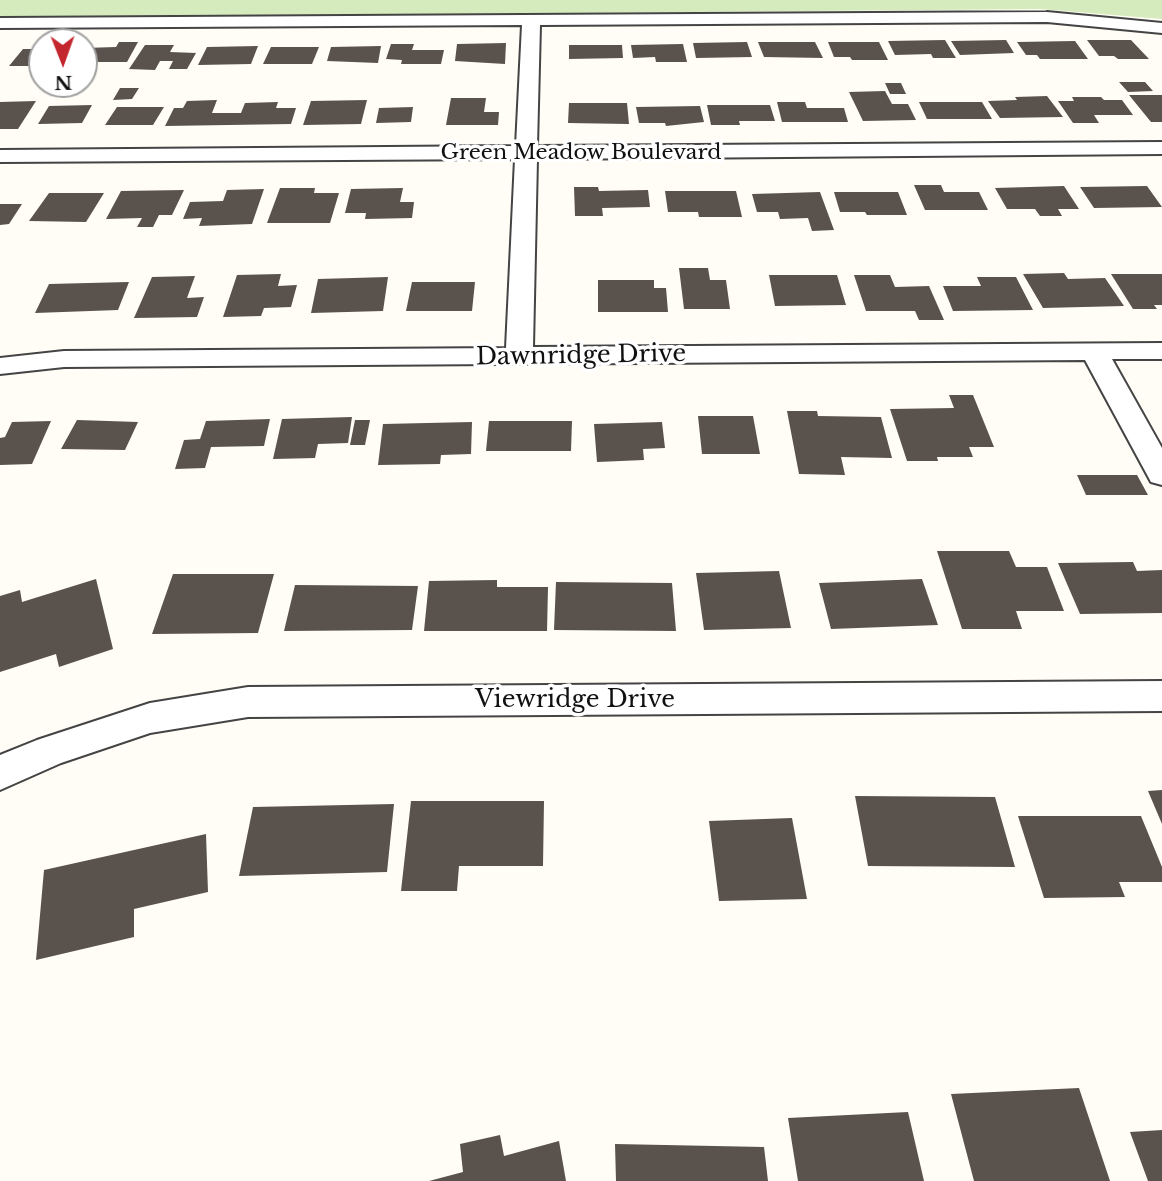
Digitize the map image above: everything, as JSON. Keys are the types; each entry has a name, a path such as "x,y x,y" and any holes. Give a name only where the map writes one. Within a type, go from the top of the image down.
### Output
{"street":[{"path":"0,23 1047,17 1162,28"},
{"path":"519,357 531,20"},
{"name":"Green Meadow Boulevard","path":"0,156 1162,148"},
{"path":"1094,351 1162,475"},
{"name":"Dawnridge Drive","path":"0,366 64,359 1162,351"},
{"name":"Viewridge Drive","path":"0,773 62,746 138,721 199,708 248,702 1162,696"}],"green space":[{"path":"0,0 1162,0 1162,19 1041,9 0,18"}],"building":[{"path":"945,40 956,58 933,58 931,54 895,55 888,41"},
{"path":"1006,40 1014,53 960,55 951,41"},
{"path":"1087,40 1131,40 1149,59 1099,56"},
{"path":"1075,41 1088,59 1040,59 1037,55 1026,55 1017,42"},
{"path":"119,42 138,42 127,62 98,62 98,48 116,47"},
{"path":"747,42 752,57 696,58 693,43"},
{"path":"758,42 815,42 823,58 764,57"},
{"path":"828,42 879,42 888,60 834,57"},
{"path":"506,43 505,64 455,61 457,44"},
{"path":"391,44 414,44 412,50 444,50 441,64 401,64 402,60 386,59"},
{"path":"683,44 687,62 656,62 655,57 633,58 631,45"},
{"path":"145,45 174,45 170,52 196,53 187,69 169,69 173,61 160,61 155,70 129,69"},
{"path":"569,45 622,45 623,58 569,59"},
{"path":"258,46 251,64 198,65 207,47"},
{"path":"381,46 378,63 327,61 331,47"},
{"path":"271,47 319,47 312,64 263,64"},
{"path":"23,49 28,49 28,66 9,66"},
{"path":"1119,82 1145,82 1153,91 1128,92"},
{"path":"885,83 901,83 906,94 890,94"},
{"path":"120,88 139,88 132,99 113,100"},
{"path":"885,91 892,104 908,104 916,120 863,121 849,92"},
{"path":"1129,95 1162,95 1162,122 1151,122"},
{"path":"1047,96 1063,117 1000,118 988,101 1017,100 1015,97"},
{"path":"1072,97 1122,100 1133,115 1094,115 1099,123 1073,123 1058,101 1074,101"},
{"path":"451,98 486,98 484,112 499,112 498,125 446,125"},
{"path":"217,100 212,113 241,113 245,103 278,102 276,108 296,108 291,124 165,126 174,108 183,108 187,101"},
{"path":"367,100 361,124 303,125 311,101"},
{"path":"36,101 18,129 0,129 0,102"},
{"path":"777,102 805,102 807,108 844,108 848,122 782,122"},
{"path":"919,102 982,102 992,119 927,119"},
{"path":"569,103 627,103 629,124 568,123"},
{"path":"92,105 82,123 38,124 49,106"},
{"path":"707,105 770,105 775,121 739,121 740,125 711,125"},
{"path":"700,106 704,122 666,126 665,123 639,123 636,107"},
{"path":"117,107 164,107 153,125 105,125"},
{"path":"413,107 411,122 376,123 379,108"},
{"path":"914,185 941,185 944,192 979,192 988,210 925,210"},
{"path":"1064,186 1079,209 1058,209 1062,216 1040,216 1035,209 1007,209 995,188"},
{"path":"1147,186 1162,207 1094,208 1080,187"},
{"path":"574,187 598,187 599,191 648,190 650,207 602,208 603,216 575,216"},
{"path":"280,188 315,188 314,193 339,193 330,223 267,223"},
{"path":"403,188 400,202 414,202 412,218 365,219 366,213 345,213 351,189"},
{"path":"264,189 252,224 199,226 202,218 183,219 190,202 223,201 227,190"},
{"path":"184,190 172,215 159,215 153,227 137,227 142,218 106,219 121,191"},
{"path":"665,191 736,191 742,217 699,217 698,212 668,212"},
{"path":"820,192 834,230 812,231 808,218 780,219 778,212 757,212 752,194"},
{"path":"834,192 898,192 907,215 840,212"},
{"path":"49,193 104,193 86,222 29,221"},
{"path":"0,204 22,204 9,224 0,225"},
{"path":"679,268 708,268 710,280 726,280 730,309 684,309"},
{"path":"1064,273 1068,279 1105,278 1124,306 1043,308 1023,274"},
{"path":"281,274 278,286 297,285 291,307 264,308 261,316 223,317 237,275"},
{"path":"1111,274 1162,274 1162,305 1154,305 1157,309 1133,309"},
{"path":"769,275 837,275 846,305 775,306"},
{"path":"854,275 890,275 895,287 929,286 944,320 919,320 915,311 866,311"},
{"path":"195,276 187,298 204,297 197,317 134,318 152,277"},
{"path":"388,277 383,311 311,313 318,279"},
{"path":"977,277 1016,277 1033,310 953,311 943,286 981,286"},
{"path":"598,280 654,280 654,288 666,288 668,312 598,312"},
{"path":"129,282 118,310 35,313 49,284"},
{"path":"412,282 475,282 472,311 406,311"},
{"path":"949,395 973,395 994,447 969,447 973,457 937,457 938,461 907,461 890,409 954,408"},
{"path":"787,411 817,411 818,416 881,417 892,458 841,457 845,475 799,474"},
{"path":"698,416 753,416 760,454 702,454"},
{"path":"352,417 348,443 318,444 315,458 273,459 282,419"},
{"path":"270,419 264,446 211,447 205,468 175,469 184,440 200,439 206,421"},
{"path":"77,420 138,422 125,450 61,449"},
{"path":"355,420 370,420 365,445 350,445"},
{"path":"51,421 32,464 0,465 0,438 5,437 12,422"},
{"path":"489,421 572,421 571,451 486,451"},
{"path":"472,422 471,454 441,455 440,464 378,465 383,424"},
{"path":"662,422 665,448 643,449 644,460 597,462 594,424"},
{"path":"1077,475 1137,475 1148,495 1086,495"},
{"path":"937,551 1009,551 1016,567 1047,567 1064,611 1016,611 1022,629 962,629"},
{"path":"1133,562 1137,571 1162,570 1162,613 1080,614 1058,563"},
{"path":"779,571 791,628 704,630 696,573"},
{"path":"173,574 274,574 258,633 152,634"},
{"path":"96,579 113,649 59,667 56,654 0,672 0,596 20,590 22,602"},
{"path":"922,579 938,625 831,629 819,583"},
{"path":"497,580 497,587 548,587 547,631 424,631 429,581"},
{"path":"556,582 672,583 676,631 554,630"},
{"path":"295,585 418,586 412,630 284,631"},
{"path":"1162,790 1162,824 1148,791"},
{"path":"855,796 995,797 1015,867 868,866"},
{"path":"411,801 544,801 543,866 459,866 457,891 401,891"},
{"path":"394,804 387,872 239,876 253,807"},
{"path":"1018,816 1141,816 1162,867 1162,882 1119,882 1125,897 1044,898"},
{"path":"792,818 807,899 719,901 709,821"},
{"path":"206,834 208,892 134,909 134,937 36,960 44,870"},
{"path":"1079,1088 1110,1181 974,1181 951,1094"},
{"path":"908,1112 924,1181 798,1181 788,1118"},
{"path":"1162,1130 1162,1181 1148,1181 1130,1132"},
{"path":"500,1135 504,1156 559,1141 566,1181 429,1181 463,1172 460,1144"},
{"path":"615,1144 764,1147 768,1181 616,1181"}]}
